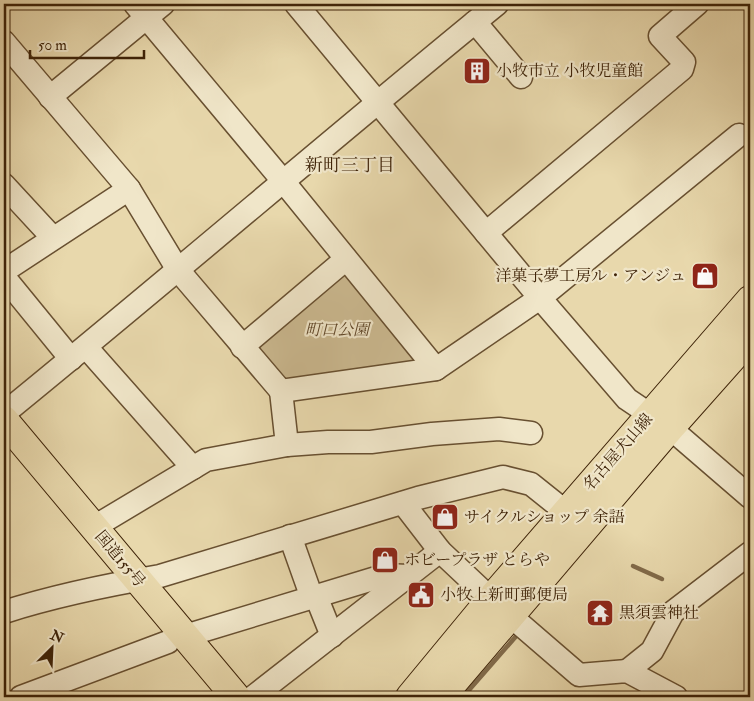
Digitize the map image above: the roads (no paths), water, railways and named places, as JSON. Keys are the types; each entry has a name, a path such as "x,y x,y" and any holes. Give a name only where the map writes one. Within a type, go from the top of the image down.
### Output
{"main road":[{"name":"名古屋犬山線","path":"410,697 500,606 661,421 750,300"},
{"name":"名古屋犬山線","path":"441,697 500,606 566,512 750,338"},
{"name":"国道155号","path":"4,420 94,527 128,582"},
{"name":"国道155号","path":"4,450 128,582 177,639 236,697"},
{"name":"国道155号","path":"177,639 214,697"}],"street":[{"path":"296,4 540,298 627,399 661,421 750,497"},
{"path":"4,411 12,407 79,353 282,181 497,4"},
{"path":"486,233 682,69 684,62 660,36 696,4"},
{"path":"50,97 148,8 282,181 436,369"},
{"path":"475,22 521,77"},
{"path":"4,42 129,189 178,270 281,391 287,445"},
{"path":"281,391 436,369 540,298 739,135"},
{"path":"4,185 53,238"},
{"path":"4,271 129,189"},
{"path":"242,347 346,259"},
{"path":"4,277 193,468"},
{"path":"94,527 206,460 287,445 328,442 371,442 432,434 499,429 530,433"},
{"path":"4,612 29,604 160,576 403,503 503,477 531,484 566,512"},
{"path":"403,503 440,551 579,675 627,671 676,697"},
{"path":"290,536 332,636"},
{"path":"253,697 440,551"},
{"path":"627,671 652,651 673,612 750,553"},
{"path":"21,697 177,639 386,575 408,576"}],"waterway":[{"path":"633,566 662,579"},
{"path":"463,697 518,634"}],"place":[{"name":"小牧市立 小牧児童館","path":"477,71"},
{"name":"洋菓子夢工房ル・アンジュ","path":"705,276"},
{"name":"サイクルショップ 余語","path":"445,517"},
{"name":"ホビープラザ とらや","path":"385,560"},
{"name":"小牧上新町郵便局","path":"421,595"},
{"name":"黒須雲神社","path":"600,613"}],"district":[{"name":"新町三丁目","path":"350,165"}],"park label":[{"name":"町口公園","path":"337,330"}]}
